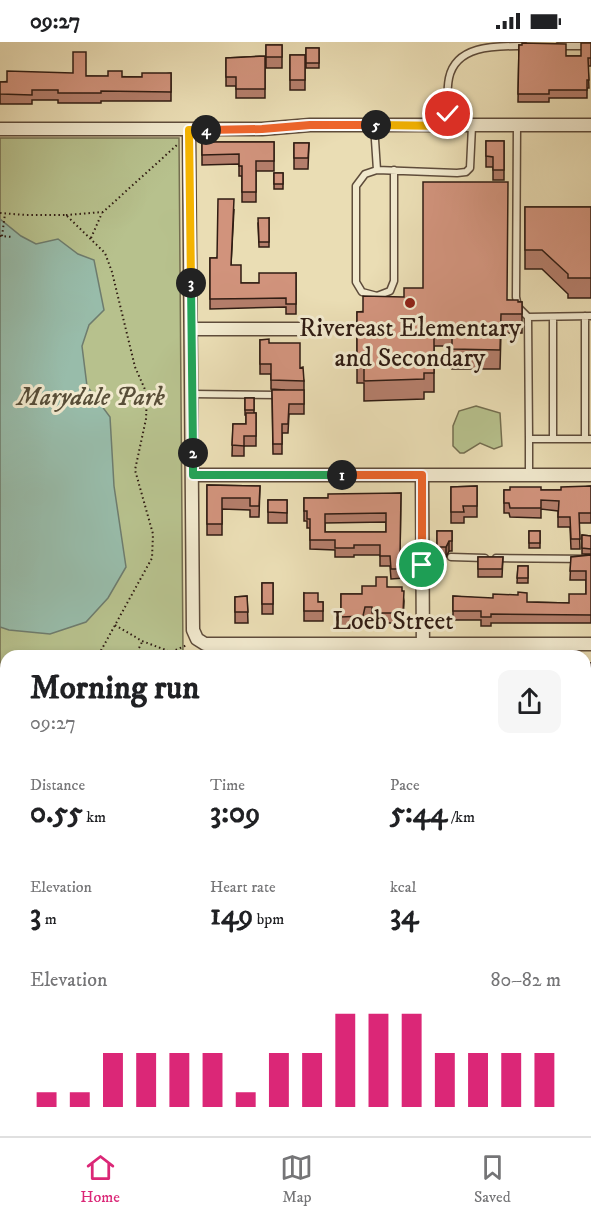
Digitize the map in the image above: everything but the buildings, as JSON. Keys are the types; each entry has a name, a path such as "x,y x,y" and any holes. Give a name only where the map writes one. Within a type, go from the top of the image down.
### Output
{"street":[{"path":"0,129 189,130 262,129 310,125 591,125"},
{"path":"189,130 193,630 197,639"},
{"path":"192,329 311,329"},
{"path":"193,475 591,475"},
{"path":"422,475 423,650"},
{"name":"Loeb Street","path":"197,639 205,644 423,650 591,644"}],"lane":[{"path":"448,126 449,78 455,65 470,52 491,46 536,46"},
{"path":"547,46 591,46"},
{"path":"518,124 516,297 518,307 528,317 529,475"},
{"path":"374,125 377,170"},
{"path":"394,170 394,281 390,291 377,296 362,292 356,282 356,186 365,174 377,170 394,170 466,172 470,168 472,126"},
{"path":"528,317 588,316 588,439 529,439"},
{"path":"553,317 554,439"},
{"path":"192,394 290,395"},
{"path":"451,557 591,559"}],"path":[{"path":"91,238 103,212 177,145"},
{"path":"0,213 66,215 103,212"},
{"path":"5,214 1,236 13,237"},
{"path":"66,215 105,253 112,272 135,367 147,394 147,418 135,470 153,534 152,558 101,650"},
{"path":"115,626 142,641 166,650"},
{"path":"175,650 197,639"},
{"path":"138,650 142,641"}],"green space":[{"name":"Marydale Park","path":"0,138 179,138 183,650 0,650"},
{"path":"476,406 500,413 502,446 494,449 480,443 460,453 453,446 453,426 459,411"}],"shaded area":[{"path":"0,219 21,236 36,244 58,239 78,254 94,260 104,310 89,325 82,346 87,386 110,417 114,486 126,567 108,598 86,622 50,634 0,627"}],"place":[{"name":"Rivereast Elementary and Secondary","path":"410,303"}],"route":[{"path":"422,565 422,475 193,475 189,130 262,129 310,125 448,126 448,114"}]}
